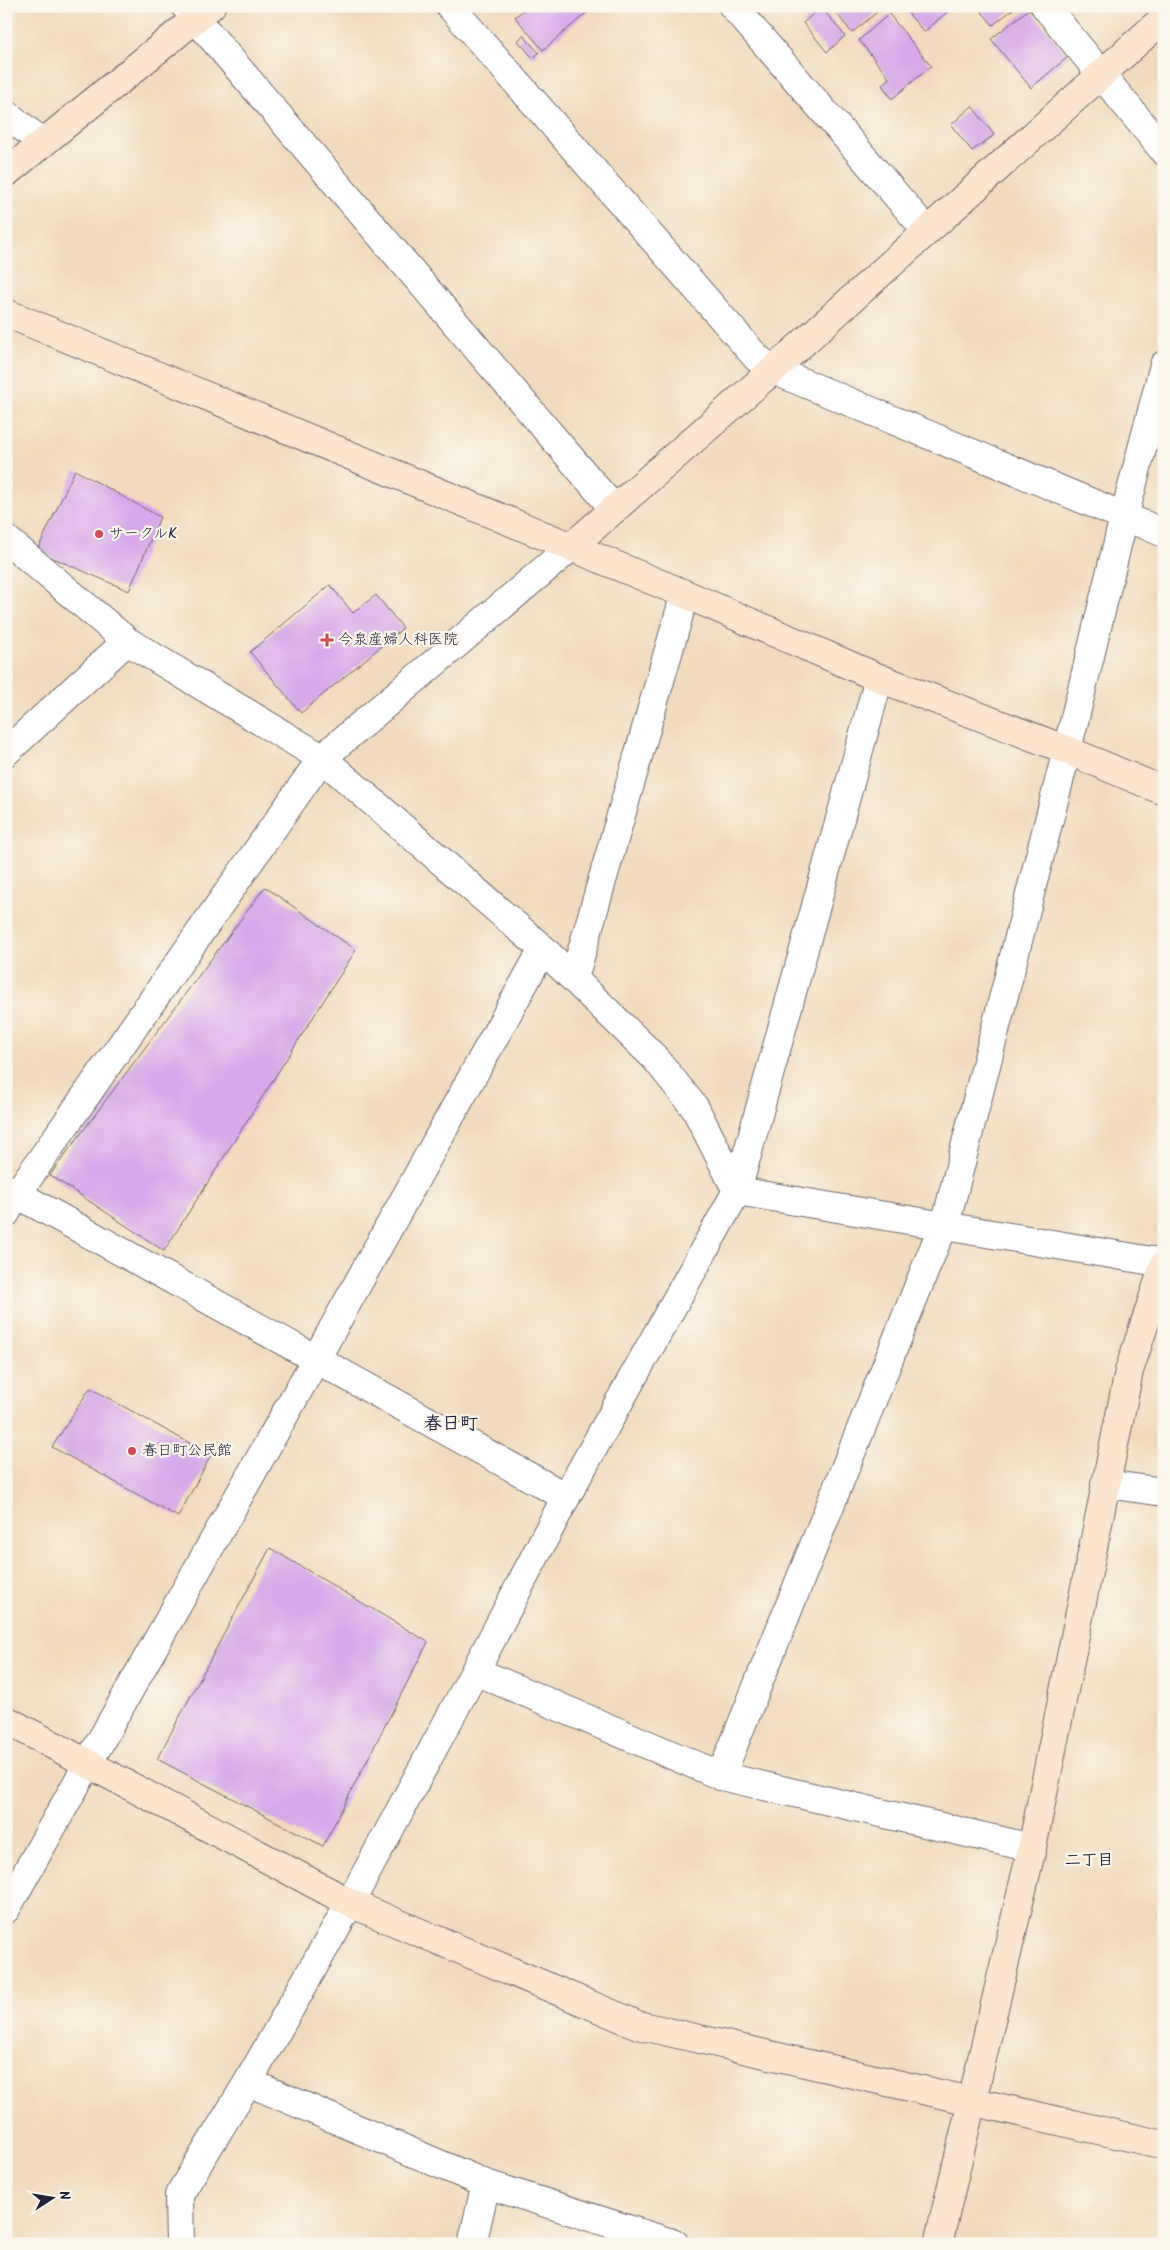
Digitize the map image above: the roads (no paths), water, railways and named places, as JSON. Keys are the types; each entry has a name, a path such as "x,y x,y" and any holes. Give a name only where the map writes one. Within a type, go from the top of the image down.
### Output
{"street":[{"path":"450,6 757,358 773,370 1164,533"},
{"path":"733,6 927,231"},
{"path":"1045,6 1164,151"},
{"path":"6,173 197,10 614,509"},
{"path":"566,1497 316,1359 10,1198 322,758 571,547 773,370 1164,18"},
{"path":"6,114 43,142"},
{"path":"6,313 684,594 879,678 1067,750 1164,791"},
{"path":"721,1776 935,1244 945,1225 1164,365"},
{"path":"6,539 127,641 322,758 543,949 654,1058 695,1108 737,1191"},
{"path":"574,978 684,594"},
{"path":"6,752 127,641"},
{"path":"180,2244 179,2195 248,2082 350,1903 566,1497 737,1191 879,678"},
{"path":"6,1909 316,1359 543,949"},
{"path":"737,1191 945,1225 1164,1264 1129,1371 1032,1848 938,2244"},
{"path":"1105,1484 1164,1492"},
{"path":"475,1671 721,1776 1032,1848"},
{"path":"6,1720 350,1903 638,2025 1164,2145"},
{"path":"248,2082 486,2184 675,2244"},
{"path":"472,2244 486,2184"}],"place":[{"name":"サークルK","path":"99,534"},
{"name":"今泉産婦人科医院","path":"327,640"},
{"name":"春日町公民館","path":"132,1451"}],"district":[{"name":"春日町","path":"451,1424"},
{"name":"二丁目","path":"1089,1860"}]}
